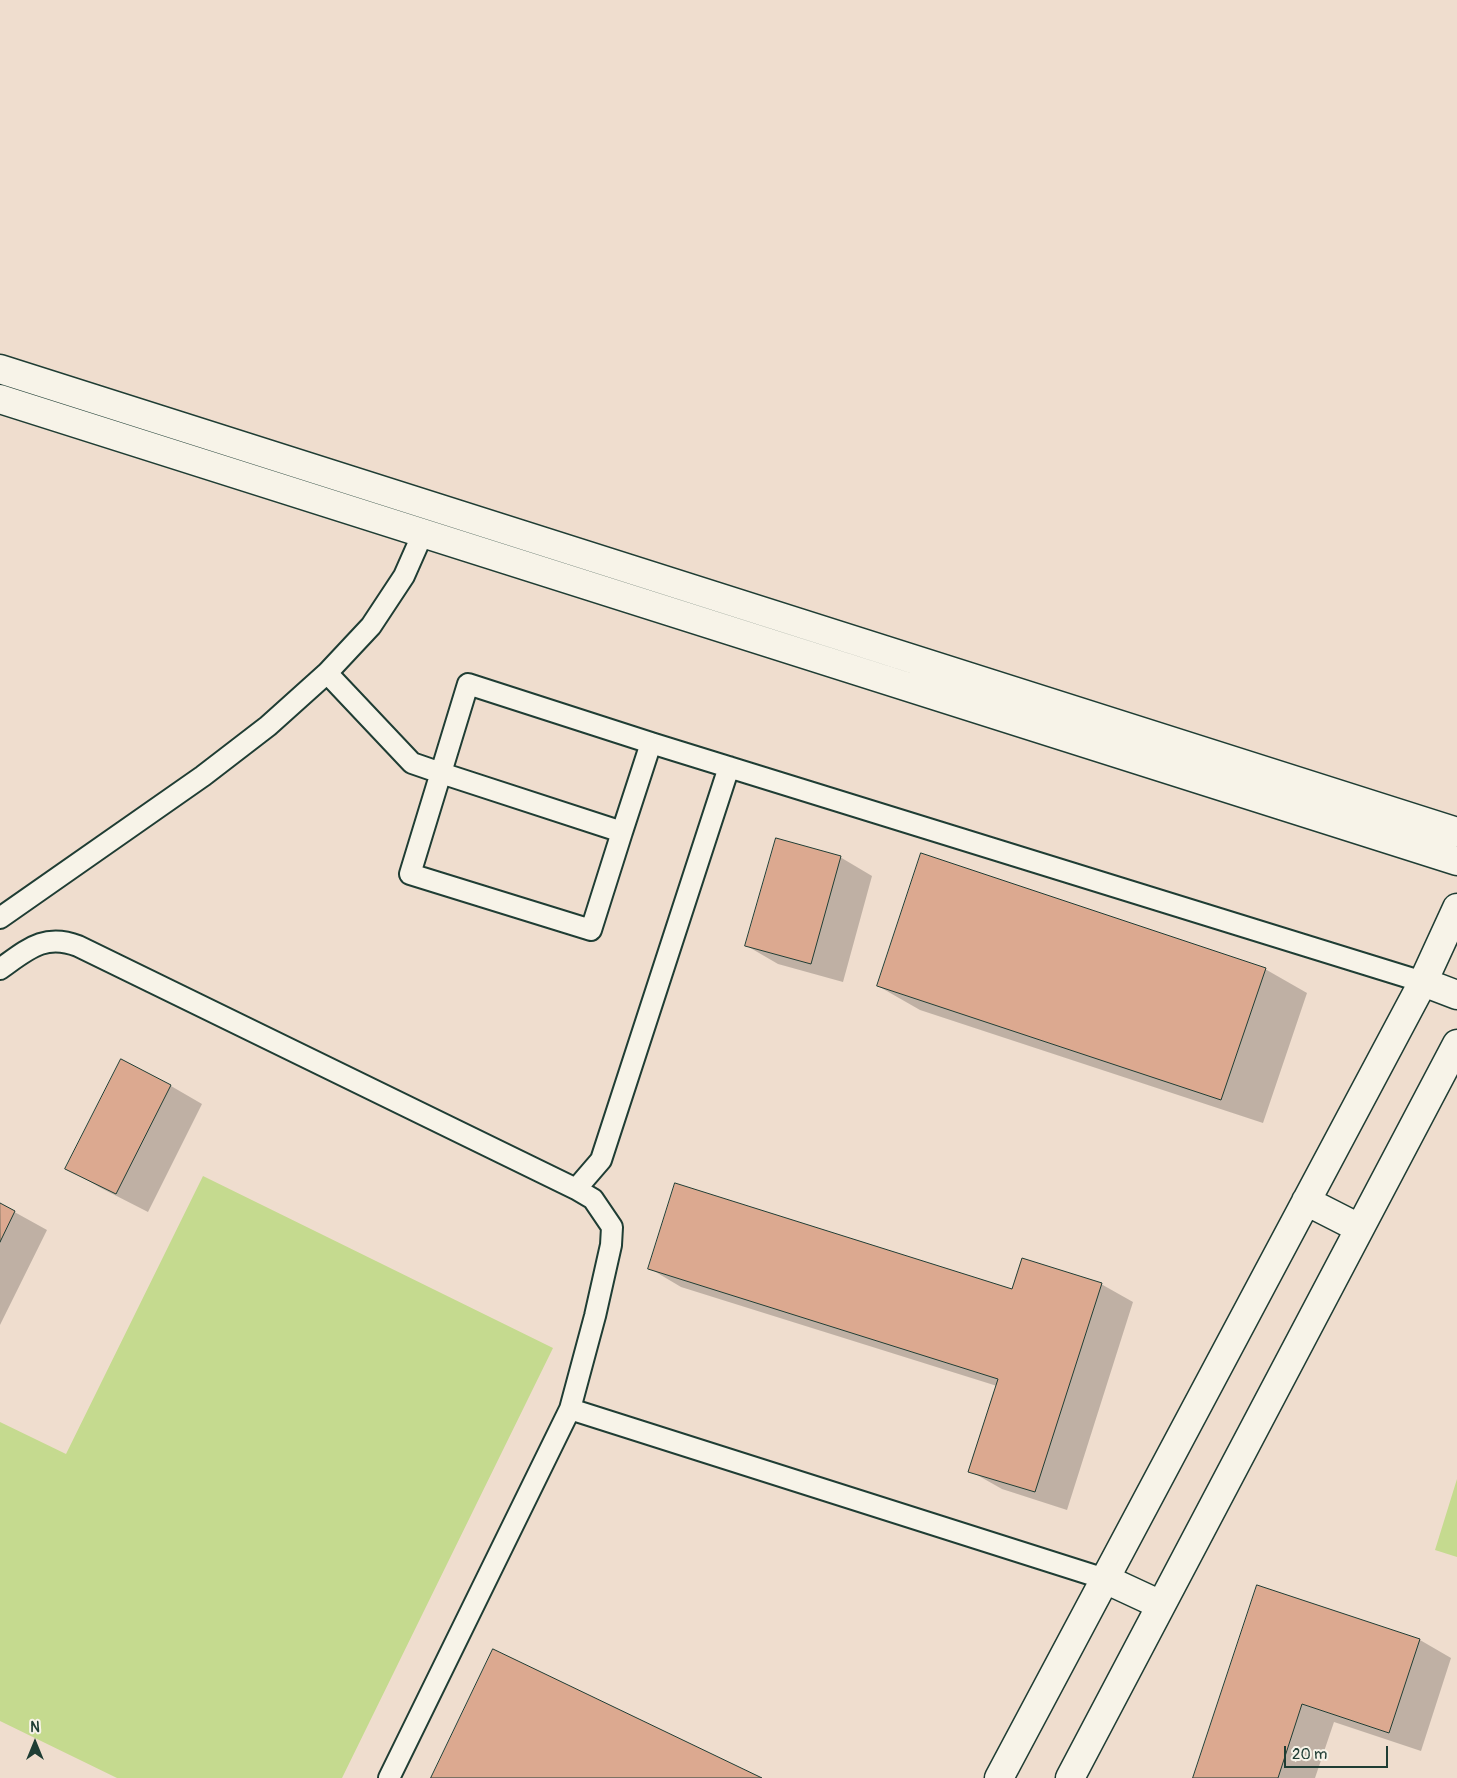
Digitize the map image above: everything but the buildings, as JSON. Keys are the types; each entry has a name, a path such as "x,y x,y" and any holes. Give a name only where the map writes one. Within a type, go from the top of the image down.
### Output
{"main road":[{"path":"0,369 1457,832"},
{"path":"0,399 1457,861"},
{"path":"1000,1778 1423,982 1457,908"},
{"path":"1423,982 1457,995"},
{"path":"1070,1778 1457,1044"},
{"path":"1306,1201 1359,1228"},
{"path":"1105,1579 1161,1605"}],"lane":[{"path":"0,918 203,776 268,726 327,673 371,626 404,576 423,533"},
{"path":"327,673 412,763 622,832"},
{"path":"651,743 591,930 410,874 468,684 651,743 1423,982"},
{"path":"576,1188 601,1160 729,767"},
{"path":"0,969 34,945 56,941 78,946 576,1188 593,1199 612,1227 611,1245 595,1316 570,1408 389,1778"},
{"path":"570,1408 1105,1579"}],"green space":[{"path":"203,1176 553,1348 342,1778 117,1778 0,1721 0,1422 66,1454"},
{"path":"1457,1479 1457,1557 1435,1550"}]}
